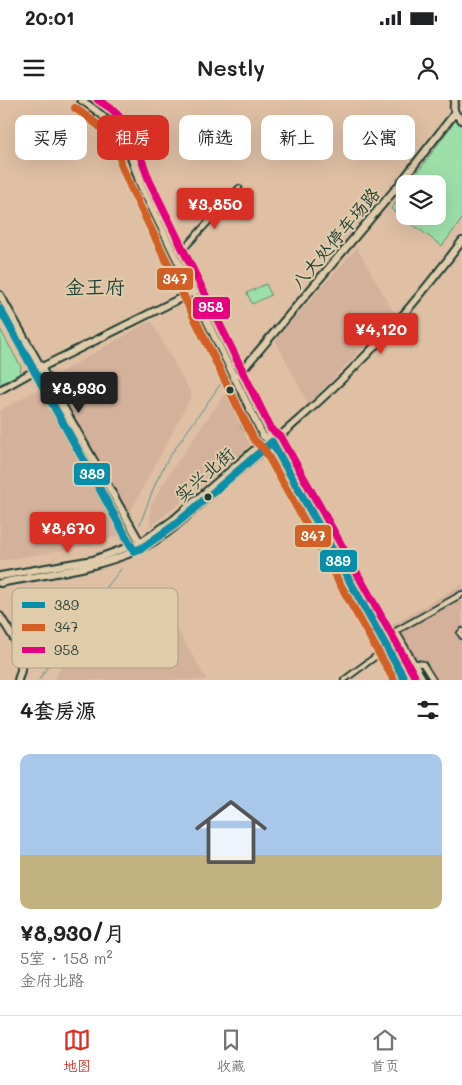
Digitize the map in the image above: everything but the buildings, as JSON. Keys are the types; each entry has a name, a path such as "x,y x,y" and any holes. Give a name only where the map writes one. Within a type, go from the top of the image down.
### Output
{"street":[{"path":"81,100 105,117 121,134 237,376 386,648 404,679 418,670"},
{"path":"455,100 453,107 455,113 462,120"},
{"name":"八大处停车场路","path":"237,376 398,186 455,113"},
{"path":"178,255 239,188"},
{"name":"实兴北街","path":"0,583 94,565 141,545 260,445 272,442 314,405 386,334 462,241"},
{"path":"0,390 34,371 195,291"},
{"path":"0,295 141,545"},
{"path":"0,309 133,549"},
{"name":"实兴北街","path":"0,576 93,560 133,549"},
{"path":"424,680 396,631 462,594"},
{"path":"0,616 12,636"},
{"path":"462,631 460,633 462,636"},
{"path":"344,680 386,648"},
{"path":"415,663 424,664 433,680"}],"shaded area":[{"path":"357,248 395,315 308,404 275,339"},
{"path":"151,321 192,395 118,535 96,544 0,561 0,411 61,376 59,373"},
{"path":"228,389 256,441 150,527 151,505 171,471"},
{"path":"462,584 462,680 415,680 386,629"},
{"path":"178,631 207,680 54,680 61,668 178,668"}],"green space":[{"path":"455,121 462,126 462,219 442,246 413,225 446,225 446,175 416,175"},
{"path":"396,202 396,213 391,209"},
{"path":"266,284 271,295 252,304 247,293"},
{"path":"0,329 21,367 20,373 0,384"},
{"path":"246,422 256,441 253,444 240,426"}],"waterway":[{"path":"140,524 156,482 169,457 222,382"},
{"path":"106,588 121,569"},
{"path":"39,680 47,668"}],"transit line":[{"name":"958","path":"98,100 112,109 130,129 138,145 149,180 271,429 281,437 414,675"},
{"name":"347","path":"75,108 98,125 113,140 119,151 121,164 131,188 254,440 264,449 394,680"},
{"name":"389","path":"0,309 134,551 142,548 176,524 272,442"},
{"name":"389","path":"272,442 405,680"}],"district":[{"name":"金王府","path":"95,286"}]}
